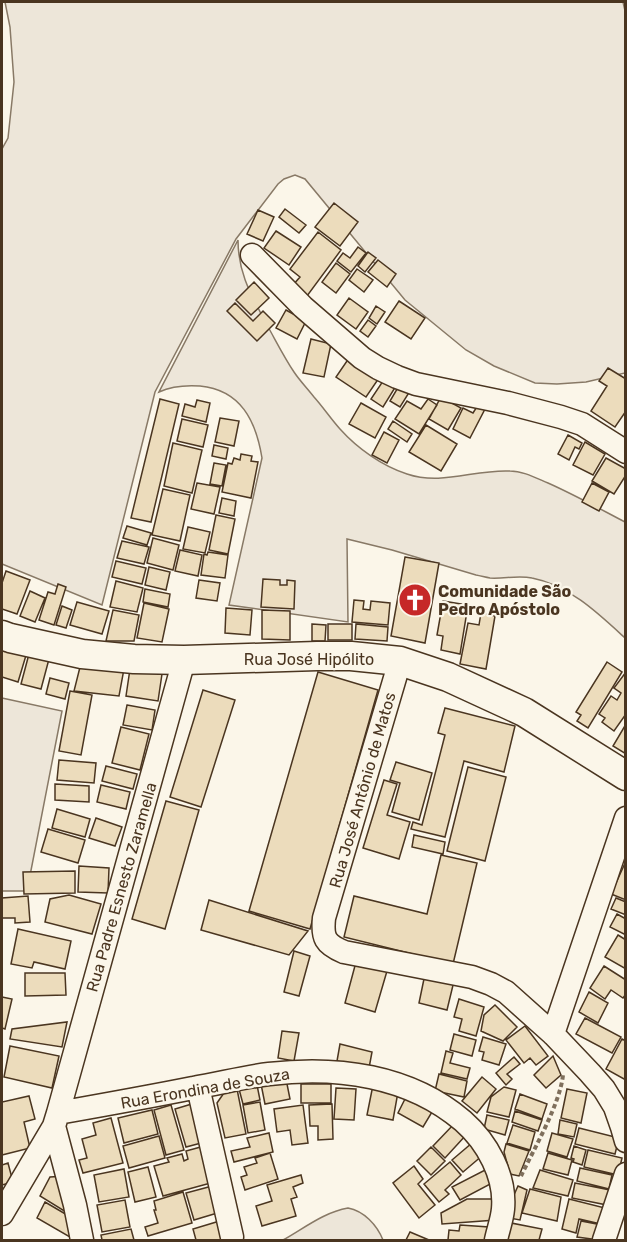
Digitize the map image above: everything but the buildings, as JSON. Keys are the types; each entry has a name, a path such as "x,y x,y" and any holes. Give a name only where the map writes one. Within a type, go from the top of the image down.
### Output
{"main road":[{"name":"Rua José Hipólito","path":"2,635 82,654 134,659 351,656 400,661 448,677 524,712 626,776"}],"street":[{"path":"252,255 303,307 362,358 378,368 416,384 507,403 582,424 626,452"},
{"name":"Rua Padre Esnesto Zaramella","path":"56,1120 184,660"},
{"name":"Rua José Antônio de Matos","path":"400,661 324,918 324,935 331,946 344,952 472,976 491,984 506,993 553,1034"},
{"path":"626,818 553,1034 604,1089 615,1107 626,1141"},
{"name":"Rua Erondina de Souza","path":"56,1120 198,1087 269,1074 312,1071 377,1077 405,1086 436,1101 455,1114 480,1139 488,1150 500,1180 503,1195 503,1210 496,1240"},
{"path":"198,1087 232,1237"},
{"path":"56,1120 82,1240"},
{"path":"2,1214 56,1120"},
{"path":"604,1240 626,1174"}],"path":[{"path":"503,1210 551,1114 562,1082 562,1070"}],"shaded area":[{"path":"5,2 623,2 626,15 625,373 586,382 535,383 494,366 466,350 405,300 305,179 295,175 278,184 236,239 155,392 102,605 2,564 2,149 8,138 14,82 10,27"},
{"path":"238,240 240,264 247,284 290,366 340,429 370,456 398,471 420,477 446,478 497,471 520,472 558,488 625,522 625,638 583,602 546,582 527,577 495,578 476,575 347,539 348,622 229,605 262,458 256,432 251,420 236,401 214,389 184,386 159,392"},
{"path":"2,698 62,711 27,891 2,891"},
{"path":"348,1208 359,1212 369,1220 383,1240 283,1240 322,1217"}],"place":[{"name":"Comunidade São Pedro Apóstolo","path":"415,600"}]}
